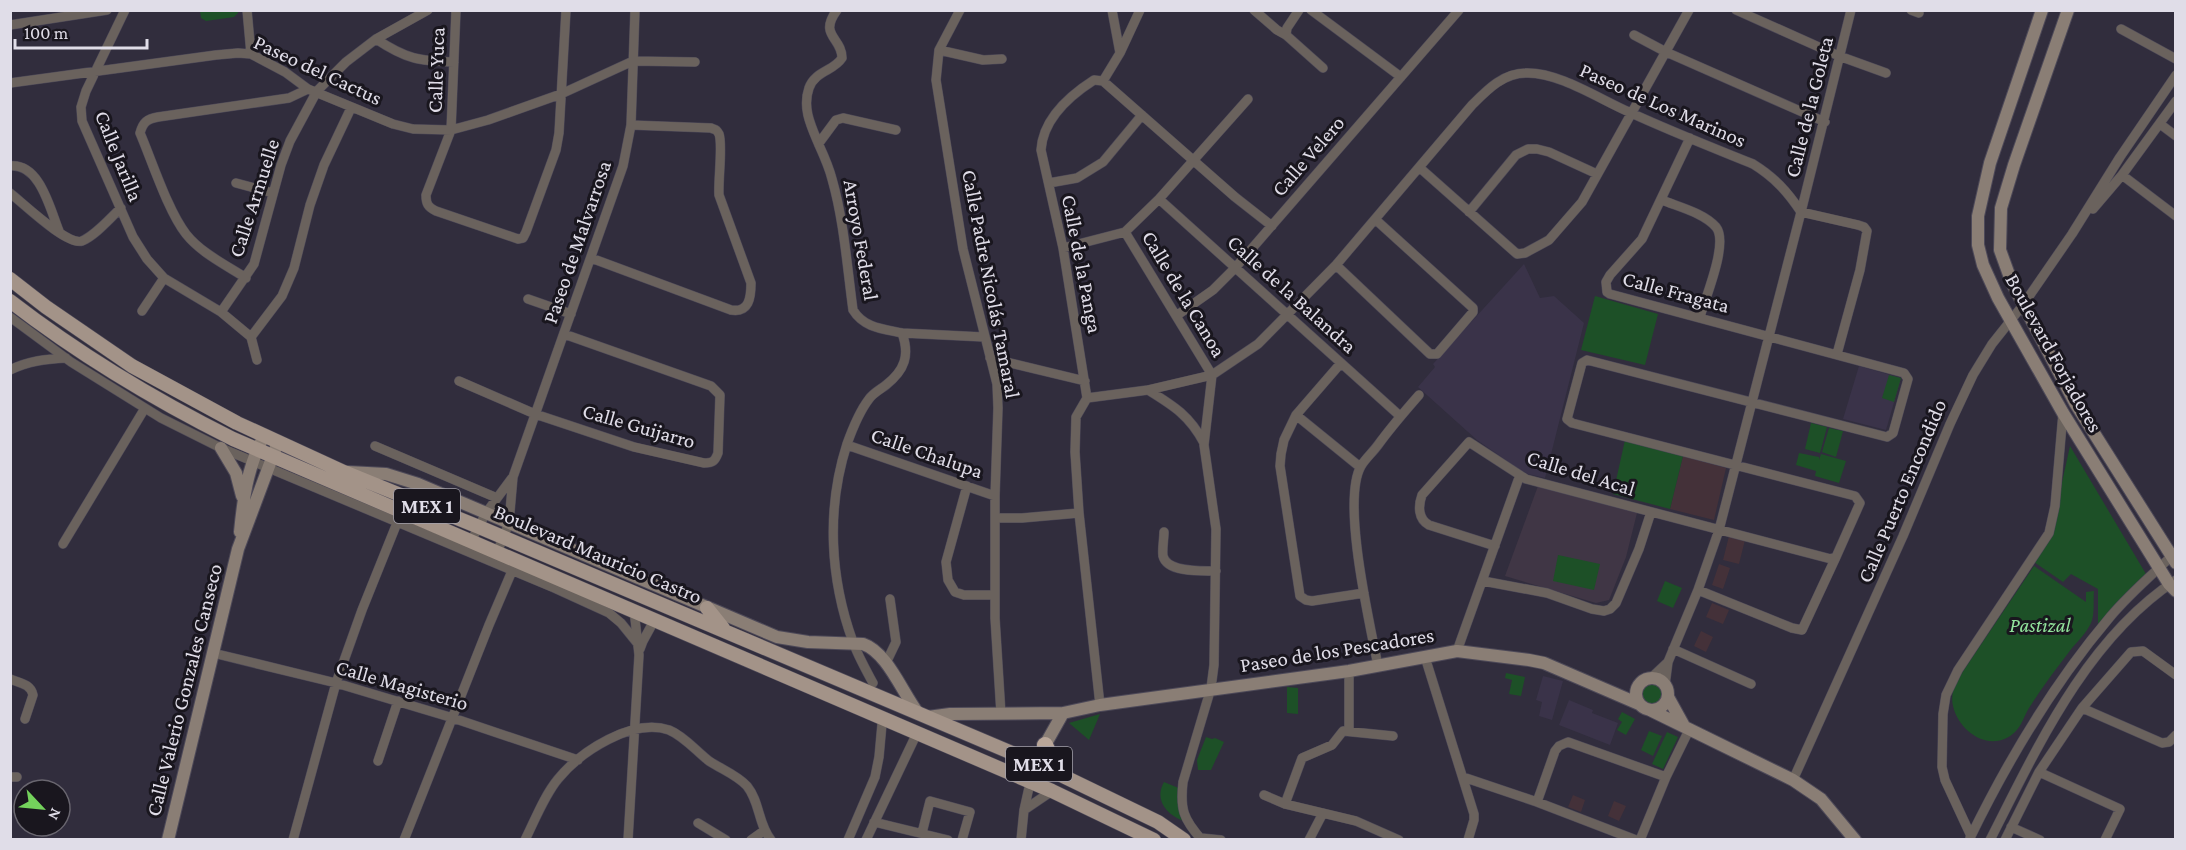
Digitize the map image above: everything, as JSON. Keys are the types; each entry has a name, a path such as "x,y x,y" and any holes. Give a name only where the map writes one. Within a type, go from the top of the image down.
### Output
{"highway":[{"path":"1045,745 1057,772"}],"main road":[{"name":"Boulevard Mauricio Castro","path":"10,279 46,307 132,366 188,398 278,442 344,472 1057,772 1158,822 1184,840"},
{"name":"Boulevard Mauricio Castro","path":"10,301 69,345 129,383 255,456 554,582 634,610 1052,791 1154,840"},
{"path":"707,608 724,630"}],"street":[{"path":"10,25 107,10"},
{"name":"Calle Jarilla","path":"125,10 81,107 82,121 147,259 164,278 221,312 251,337"},
{"path":"247,10 251,54"},
{"path":"246,278 196,244 186,233 176,216 140,133 142,125 148,119 289,98 312,90 376,39 428,10"},
{"name":"Calle Yuca","path":"456,10 451,130 426,195 429,207 518,240 523,238 556,150 561,94"},
{"name":"Paseo de Malvarrosa","path":"495,557 509,523 513,477 623,165 631,125 635,10"},
{"name":"Arroyo Federal","path":"837,10 829,26 831,35 839,45 842,58 837,64 814,79 808,94 806,113 832,177 841,215 854,310 863,322 876,328 902,333 984,337"},
{"name":"Calle Padre Nicolás Tamaral","path":"960,10 939,50 936,63 938,99 963,249 996,384 999,408 994,496 995,595 1001,714"},
{"path":"1112,10 1120,54"},
{"path":"1140,10 1120,54 1103,81 1193,161 1272,226"},
{"path":"1254,10 1277,30 1286,34 1323,68"},
{"path":"1286,34 1287,28 1299,10"},
{"path":"1311,10 1401,77"},
{"name":"Calle Velero","path":"1176,316 1213,290 1235,268 1459,10"},
{"path":"1420,168 1521,255 1549,240 1581,202 1689,10"},
{"path":"1736,10 1839,56 1886,73"},
{"name":"Calle de la Goleta","path":"1801,212 1851,10"},
{"name":"Boulevard Forjadores","path":"2042,10 1990,163 1978,216 1978,245 1983,265 1998,298 2063,413 2173,585"},
{"name":"Boulevard Forjadores","path":"2068,10 2001,208 2000,250 2012,283 2075,403 2174,558"},
{"path":"561,94 568,12"},
{"path":"2121,28 2175,59"},
{"path":"1634,35 1666,52 1825,122"},
{"path":"376,39 404,56 420,61 454,62"},
{"path":"939,50 983,60 1002,59"},
{"name":"Paseo del Cactus","path":"10,83 216,55 251,54 312,90 393,124 413,129 451,130 488,120 561,94 633,61"},
{"path":"633,61 695,62"},
{"name":"Paseo de Los Marinos","path":"1087,398 1148,390 1212,375 1258,344 1336,265 1490,86 1507,77 1525,73 1544,75 1565,82 1630,113 1753,164 1771,174 1786,190 1801,212"},
{"name":"Calle Puerto Encondido","path":"1793,780 1903,536 1961,398 1992,344 2023,305 2073,234 2142,122 2175,75"},
{"name":"Calle de la Panga","path":"1087,398 1063,248 1041,150 1042,137 1047,124 1085,86 1094,80 1103,81"},
{"name":"Calle Armuelle","path":"221,312 254,264 290,141 312,90"},
{"path":"1063,248 1125,232 1159,199 1248,99"},
{"name":"Calle Puerto Encondido","path":"2073,234 2122,175 2175,102"},
{"path":"257,360 251,337 282,296 294,268 310,205 324,165 351,108"},
{"path":"1049,183 1077,178 1103,162 1142,115"},
{"path":"819,143 836,120 843,118 896,130"},
{"path":"2142,122 2175,136"},
{"path":"591,258 739,312 746,307 751,296 751,283 719,195 720,138 716,130 631,125"},
{"name":"Calle Fragata","path":"1690,138 1642,239 1606,282 1607,292 1837,354 1906,374 1908,379 1893,433 1887,437 1754,402"},
{"path":"1469,212 1516,155 1528,149 1549,152 1597,174"},
{"path":"10,166 23,167 37,180 60,233"},
{"path":"2122,175 2175,216"},
{"path":"236,183 273,193"},
{"path":"10,193 60,233 70,240 79,242 89,237 121,208"},
{"name":"Calle de la Balandra","path":"1159,199 1400,416"},
{"path":"1662,200 1708,221 1717,228 1721,238 1720,250 1700,317"},
{"path":"1638,685 1636,697 1645,707 1663,705 1668,662 1698,590 1719,530 1737,466 1801,212 1858,225 1867,231 1860,270 1837,354"},
{"path":"1336,265 1430,354 1437,354 1473,312 1473,308 1376,220"},
{"name":"Calle de la Canoa","path":"1125,232 1212,375"},
{"path":"142,311 164,278"},
{"path":"528,299 572,314"},
{"path":"10,317 66,358 145,408 221,448 255,456"},
{"path":"873,683 853,644 841,600 833,550 838,482 847,445 870,397 890,382 902,369 907,349 902,333"},
{"name":"Calle Guijarro","path":"535,414 634,447 704,464 715,460 718,453 720,395 717,390 564,334"},
{"path":"11,368 38,361 66,358"},
{"path":"990,358 1085,381"},
{"path":"1698,590 1802,630 1860,503 1858,498 1572,423 1567,416 1582,363 1587,360 1754,402"},
{"path":"1341,363 1296,415 1284,440 1280,466 1302,599 1312,601 1365,592"},
{"path":"1212,375 1204,445 1216,529 1214,665 1211,688 1183,782 1182,794 1183,809 1188,825 1201,839 1221,840"},
{"path":"459,381 535,414"},
{"path":"1148,390 1170,403 1189,419 1204,445"},
{"path":"1378,666 1353,510 1355,483 1360,467 1419,395"},
{"path":"1087,398 1076,417 1074,431 1078,513 1100,705"},
{"path":"63,544 145,408"},
{"path":"1971,838 1945,780 1942,767 1943,714 1946,695 1958,670 2049,532 2055,507 2063,413"},
{"path":"1296,415 1360,467"},
{"path":"238,549 243,499 255,456 265,435"},
{"path":"238,549 278,442"},
{"name":"Calle del Acal","path":"1495,546 1426,523 1420,513 1422,495 1470,442 1520,476 1831,559 1836,557"},
{"name":"Calle Chalupa","path":"847,445 994,496"},
{"path":"375,446 497,498"},
{"path":"221,448 236,473 243,499"},
{"path":"270,462 397,523 468,547"},
{"name":"Boulevard Mauricio Castro","path":"344,472 386,474 398,477 777,637 808,642 853,644"},
{"path":"1457,651 1520,476"},
{"name":"Paseo de Malvarrosa","path":"468,547 486,513 513,477"},
{"path":"967,486 946,562 946,572 955,592 964,595 995,595"},
{"path":"1483,581 1547,593 1593,609 1604,611 1610,609 1616,603 1639,549 1651,512"},
{"path":"995,518 1078,513"},
{"path":"294,840 336,683 397,523"},
{"path":"1164,532 1163,556 1167,563 1179,569 1216,571"},
{"name":"Calle Valerio Gonzales Canseco","path":"168,840 238,549"},
{"path":"495,557 512,571 554,582 609,614 626,628 638,644"},
{"path":"1971,838 2009,764 2069,669 2111,615 2160,568 2174,558"},
{"path":"404,840 512,571"},
{"path":"1990,840 2045,732 2080,679 2104,646 2142,605 2173,585"},
{"path":"886,663 896,642 890,599"},
{"path":"628,840 639,655 634,610"},
{"path":"639,655 643,641 655,619"},
{"path":"853,644 869,646 886,663 923,715"},
{"path":"1673,649 1751,684"},
{"name":"Paseo de los Pescadores","path":"923,715 1063,712 1211,688 1349,671 1457,651 1529,660 1544,663 1645,707 1793,780 1821,799 1855,840"},
{"path":"2005,840 2039,772 2082,708 2131,652 2142,651 2175,675"},
{"name":"Calle Magisterio","path":"213,652 398,701 578,760"},
{"path":"1425,657 1474,814 1468,840"},
{"path":"1612,692 1638,685 1651,678 1668,662"},
{"path":"1349,671 1349,730"},
{"path":"1462,777 1638,840 1687,727 1661,681 1651,678"},
{"path":"10,679 28,686 32,691 33,695 25,719"},
{"path":"378,761 398,701"},
{"path":"2082,708 2162,742 2169,742 2175,735"},
{"path":"1021,840 1030,783 1045,745 1063,712"},
{"path":"848,840 875,777 882,724"},
{"path":"525,840 558,780 578,760 608,740 635,728 662,729 677,734 709,760 746,784 755,798 765,830 771,840"},
{"path":"1285,804 1302,758 1332,744 1343,731 1393,736"},
{"path":"866,840 917,733"},
{"path":"1537,802 1555,751 1559,746 1568,742 1666,777"},
{"path":"2039,772 2120,809 2105,840"},
{"path":"1024,810 1052,791"},
{"path":"1264,795 1285,804 1356,821 1399,840"},
{"path":"922,833 930,801 970,812 962,840"},
{"path":"1309,840 1323,813"},
{"path":"874,822 948,840"},
{"path":"698,823 726,840"},
{"path":"2011,827 2040,840"},
{"path":"750,840 765,830"}],"shaded area":[{"path":"1524,264 1540,298 1554,296 1584,323 1545,478 1528,474 1477,440 1418,387 1435,367 1433,364"},
{"path":"1859,366 1901,378 1886,430 1843,419"},
{"path":"1683,456 1726,468 1714,520 1670,509"},
{"path":"1538,486 1637,513 1626,557 1609,600 1596,603 1505,576"},
{"path":"1729,536 1745,540 1739,564 1723,560"},
{"path":"1719,564 1730,568 1723,589 1712,585"},
{"path":"1712,603 1729,610 1723,624 1706,617"},
{"path":"1701,631 1713,637 1706,652 1694,646"},
{"path":"1543,676 1563,681 1552,720 1539,716 1542,702 1536,700"},
{"path":"1569,700 1593,710 1592,713 1618,723 1610,745 1559,725"},
{"path":"1573,795 1585,800 1581,812 1568,807"},
{"path":"1614,801 1626,806 1619,821 1608,816"}],"green space":[{"path":"200,11 238,11 238,13 234,17 206,21 201,18"},
{"path":"1595,296 1658,314 1645,365 1581,350"},
{"path":"1889,375 1901,378 1894,402 1882,398"},
{"path":"1811,423 1827,427 1820,453 1805,449"},
{"path":"1829,428 1843,431 1836,457 1822,452"},
{"path":"1625,440 1683,456 1670,509 1613,494"},
{"path":"2070,446 2146,574 2098,624 2098,589 2071,574 2063,582 2034,562 2057,505"},
{"path":"1799,453 1819,457 1819,460 1821,454 1846,461 1839,483 1815,476 1816,471 1796,465"},
{"path":"1558,555 1600,564 1594,590 1553,581"},
{"name":"Pastizal","path":"2034,566 2086,602 2086,592 2094,591 2092,620 2085,633 2039,693 2015,732 2006,738 1987,741 1969,732 1956,716 1952,700 1954,686"},
{"path":"1665,581 1682,588 1673,608 1657,601"},
{"path":"1506,673 1525,677 1521,696 1509,694 1512,680 1505,678"},
{"path":"1652,681 1662,684 1665,694 1662,704 1652,707 1642,704 1639,694 1642,684"},
{"path":"1287,687 1298,688 1298,714 1287,713"},
{"path":"1622,712 1635,719 1626,735 1617,730 1622,722 1618,719"},
{"path":"1100,714 1089,740 1069,723"},
{"path":"1649,731 1662,736 1653,756 1641,750"},
{"path":"1667,732 1678,737 1663,769 1652,764"},
{"path":"1206,737 1224,742 1211,770 1198,770 1197,760"},
{"path":"1164,782 1181,789 1183,821 1163,806 1160,795"}]}
